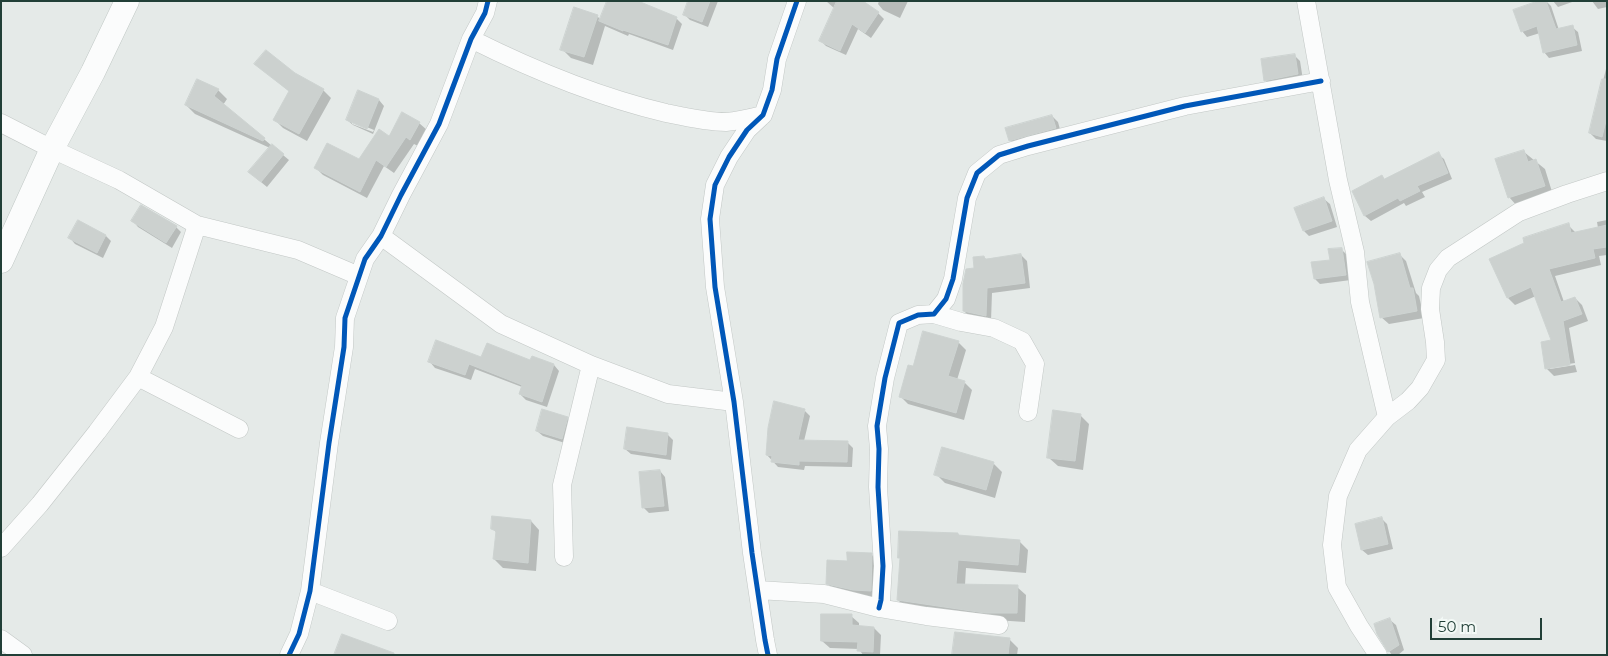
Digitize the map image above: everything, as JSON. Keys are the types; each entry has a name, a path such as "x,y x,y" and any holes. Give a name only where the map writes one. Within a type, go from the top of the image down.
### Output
{"main road":[{"path":"1,261 52,149 93,72 127,1"}],"street":[{"path":"289,655 299,634 310,591 329,443 344,347 345,318 365,259 381,236 401,194 439,124 471,39 485,13 488,1"},
{"path":"768,655 734,402 715,288 710,219 715,185 747,130 763,116 772,90 777,59 797,1"},
{"path":"1306,1 1338,180 1355,252 1360,302 1387,417"},
{"path":"471,39 517,62 568,83 631,105 696,120 726,122 763,116"},
{"path":"934,314 946,299 954,279 967,198 977,173 999,155 1185,106 1321,81"},
{"path":"1,122 52,149 119,180 197,225 298,250 359,276"},
{"path":"1378,655 1337,587 1332,544 1338,496 1358,450 1387,417 1420,388 1436,360 1430,309 1431,288 1438,270 1448,258 1519,212 1607,181"},
{"path":"1,548 40,504 138,377 164,327 197,225"},
{"path":"381,236 501,324 591,365 668,394 734,402"},
{"path":"878,608 881,600 883,566 878,487 879,449 877,426 885,378 899,323 918,315 934,314 961,322 994,328 1022,341 1036,364 1028,412"},
{"path":"564,557 562,485 591,365"},
{"path":"138,377 239,428"},
{"path":"758,590 824,594 878,608 999,625"},
{"path":"310,591 388,621"},
{"path":"1,639 23,655"}],"building":[{"path":"607,1 638,1 677,17 668,45 623,31 599,21"},
{"path":"688,1 710,1 702,22 683,15"},
{"path":"837,1 863,1 879,12 865,33 852,24 840,51 819,41"},
{"path":"1538,1 1546,1 1556,29 1573,25 1577,45 1543,53 1537,26 1521,32 1513,10"},
{"path":"574,7 598,15 584,57 560,50"},
{"path":"266,50 295,73 324,89 299,134 273,120 289,91 254,64"},
{"path":"1295,54 1298,74 1264,81 1261,59"},
{"path":"197,79 219,89 214,96 265,138 263,141 185,105"},
{"path":"1602,79 1607,79 1607,117 1602,137 1589,133"},
{"path":"358,90 379,99 367,129 346,120"},
{"path":"402,112 420,122 410,140 406,137 386,167 376,160 360,192 314,168 327,143 359,159 379,129 389,136"},
{"path":"1052,115 1056,128 1009,141 1005,128"},
{"path":"272,144 284,154 261,182 248,172"},
{"path":"1524,150 1528,162 1536,159 1545,186 1508,198 1495,159"},
{"path":"1439,152 1448,173 1417,186 1420,191 1400,201 1398,198 1364,216 1352,191 1382,175 1384,179"},
{"path":"1324,197 1332,221 1303,231 1294,208"},
{"path":"141,205 177,226 166,243 131,221"},
{"path":"78,220 106,235 97,253 68,238"},
{"path":"1569,223 1571,233 1607,225 1607,247 1593,249 1595,258 1549,269 1561,302 1575,297 1582,314 1563,321 1570,365 1545,369 1541,342 1551,340 1531,287 1507,298 1489,259 1524,243 1523,238"},
{"path":"1342,248 1346,275 1314,279 1311,262 1330,260 1328,249"},
{"path":"1400,253 1410,288 1413,288 1417,311 1380,318 1374,284 1367,262"},
{"path":"1021,254 1025,283 987,288 986,316 963,311 963,284 966,269 974,268 973,257 984,256 985,259"},
{"path":"923,331 959,341 948,376 965,381 956,413 899,397 908,365 913,366"},
{"path":"436,340 481,357 487,343 530,360 532,356 554,364 542,402 519,394 522,385 469,364 465,375 428,362"},
{"path":"774,401 805,409 798,440 848,441 847,462 799,461 799,465 771,462 772,456 766,455 768,428"},
{"path":"542,409 568,417 562,439 536,431"},
{"path":"1053,410 1081,414 1075,461 1047,458"},
{"path":"627,427 668,433 666,455 624,449"},
{"path":"942,447 994,462 986,490 934,475"},
{"path":"660,470 664,506 642,508 639,472"},
{"path":"492,516 531,520 528,563 493,559 496,531 491,529"},
{"path":"1382,517 1388,544 1361,550 1355,524"},
{"path":"899,531 958,533 958,535 1020,540 1018,565 958,560 956,584 1018,585 1017,613 985,613 897,600 900,558 898,558"},
{"path":"847,552 872,553 871,591 853,590 826,584 827,560 847,561"},
{"path":"821,614 852,614 852,625 874,627 873,652 857,651 858,642 821,641"},
{"path":"1390,618 1399,645 1388,652 1377,634 1374,624"},
{"path":"955,632 1010,638 1008,655 952,655"},
{"path":"342,634 394,653 394,655 334,655"}],"cycle path":[{"path":"289,655 299,634 310,591 329,443 344,347 345,318 365,259 381,236 439,124 471,39 485,13 488,1"},
{"path":"768,655 752,553 734,402 715,287 710,219 715,185 729,157 747,130 763,115 772,90 777,59 797,1"},
{"path":"879,608 883,566 878,487 879,449 877,426 885,378 899,323 918,315 934,314 946,299 953,279 967,198 977,173 999,155 1028,146 1185,106 1321,81"}]}
